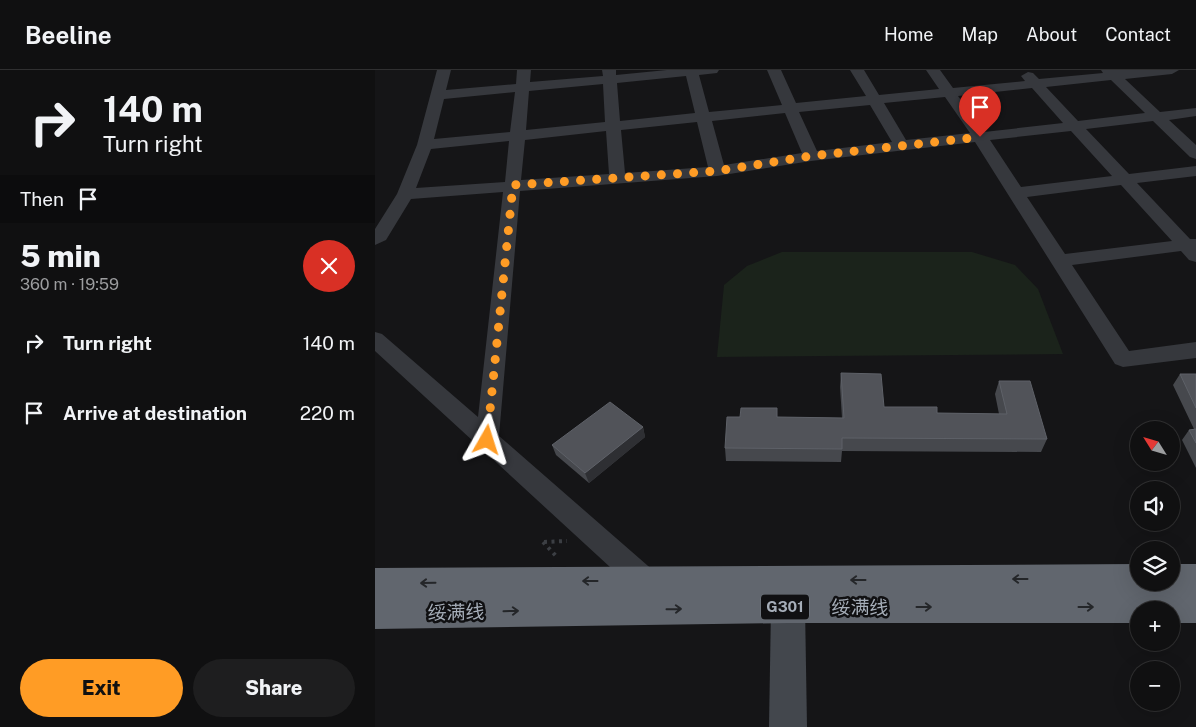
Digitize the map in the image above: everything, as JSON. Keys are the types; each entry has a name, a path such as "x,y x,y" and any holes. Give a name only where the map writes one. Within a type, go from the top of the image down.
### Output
{"highway":[{"name":"绥满线","path":"375,613 788,593 1130,579"},
{"path":"1180,579 1196,579"},
{"name":"绥满线","path":"375,584 645,581 788,593 1196,607"}],"street":[{"path":"375,239 380,236 405,194 425,145 444,70"},
{"path":"438,96 523,79 712,70"},
{"path":"774,70 811,156"},
{"path":"857,70 902,146"},
{"path":"933,70 980,137 1123,359 1196,350"},
{"path":"1022,70 1192,248"},
{"path":"425,145 1035,84 1111,73 1172,70"},
{"path":"691,71 717,171"},
{"path":"1111,73 1196,154"},
{"path":"609,75 617,177"},
{"path":"487,440 523,79"},
{"path":"405,194 717,171 811,156 1196,112"},
{"path":"1016,193 1196,171"},
{"path":"1060,261 1192,248"},
{"path":"375,339 645,581"},
{"path":"788,593 788,727"}],"shaded area":[{"path":"782,252 972,252 1015,265 1038,289 1063,354 717,357 724,285 747,266"}],"building":[{"path":"841,373 881,374 884,407 937,407 937,413 1007,414 999,381 1030,381 1047,439 842,438 842,449 725,448 727,417 740,417 741,408 777,408 777,417 844,418"},
{"path":"1180,374 1196,374 1196,408"},
{"path":"610,402 643,427 585,473 552,445"},
{"path":"1196,429 1196,443 1189,430"}],"route":[{"path":"487,440 513,185 717,171 811,156 980,137"}]}
